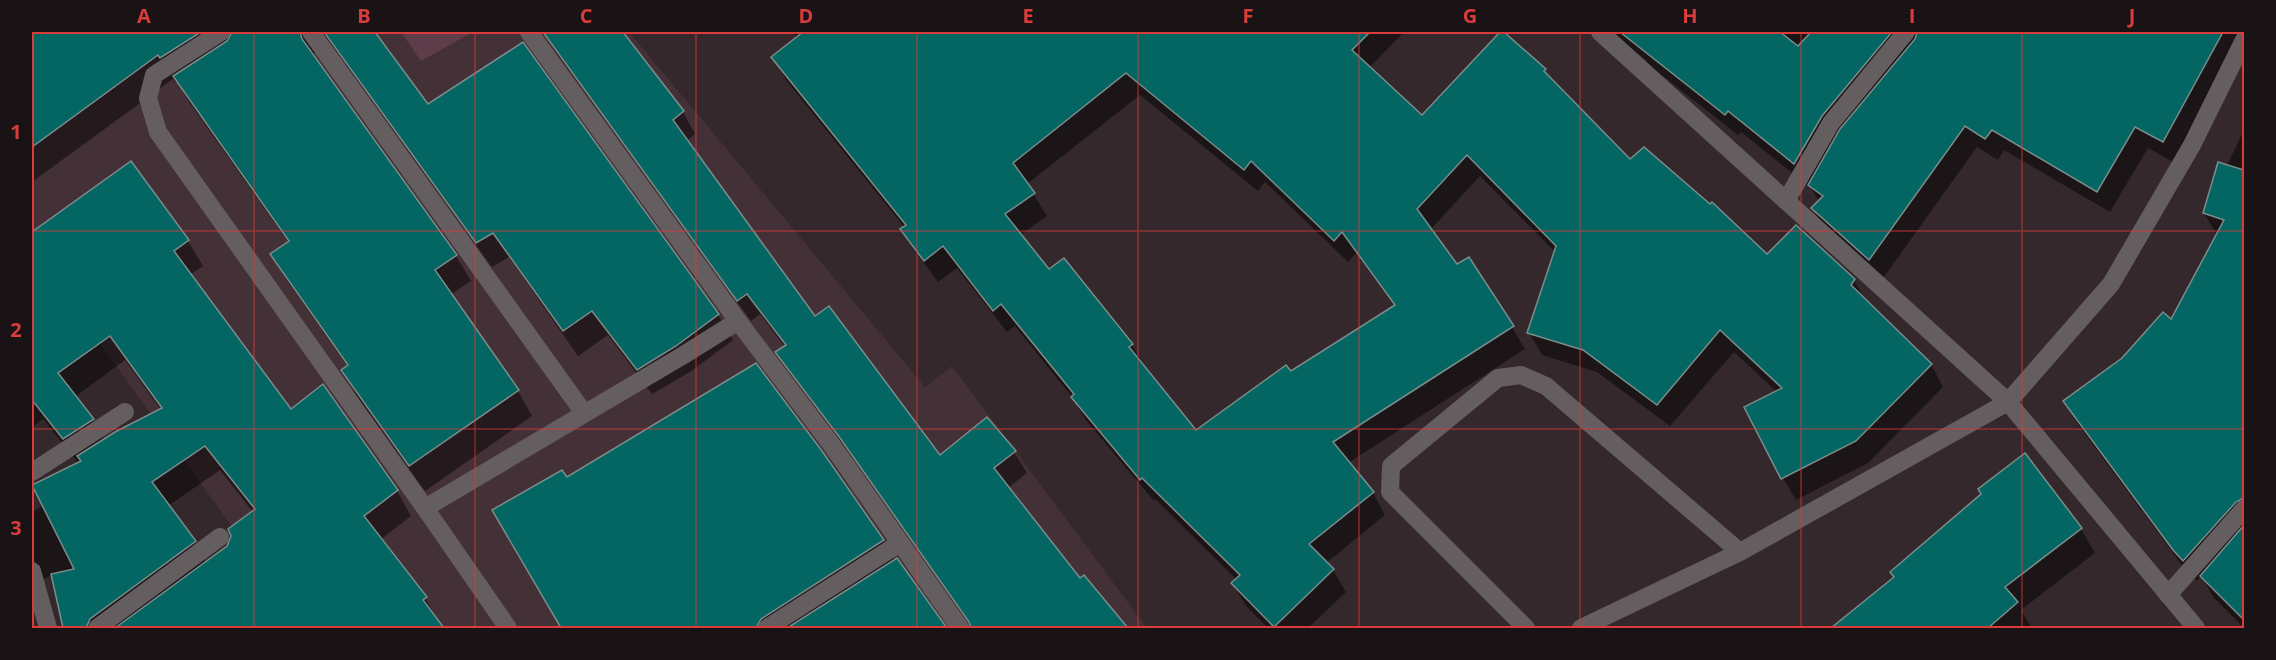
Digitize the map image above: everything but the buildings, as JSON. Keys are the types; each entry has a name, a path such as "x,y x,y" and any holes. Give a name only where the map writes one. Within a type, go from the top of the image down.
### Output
{"street":[{"path":"221,32 154,75 148,98 158,132 508,628"},
{"path":"311,32 584,413"},
{"path":"529,32 738,321 831,444 960,628"},
{"path":"1600,32 2008,402 2196,628"},
{"path":"1786,201 1831,123 1906,32"},
{"path":"1581,628 1601,624 1740,552 2008,402 2111,284 2193,145 2244,40"},
{"path":"425,508 738,321"},
{"path":"1526,628 1390,492 1391,466 1498,378 1521,375 1546,386 1740,552"},
{"path":"32,472 124,412"},
{"path":"2168,595 2244,509"},
{"path":"97,628 220,537"},
{"path":"767,628 900,543"},
{"path":"32,575 48,628"}],"shaded area":[{"path":"35,32 629,32 925,387 952,366 1147,628 305,628 32,249 32,34"},
{"path":"401,32 473,32 421,61"}]}
